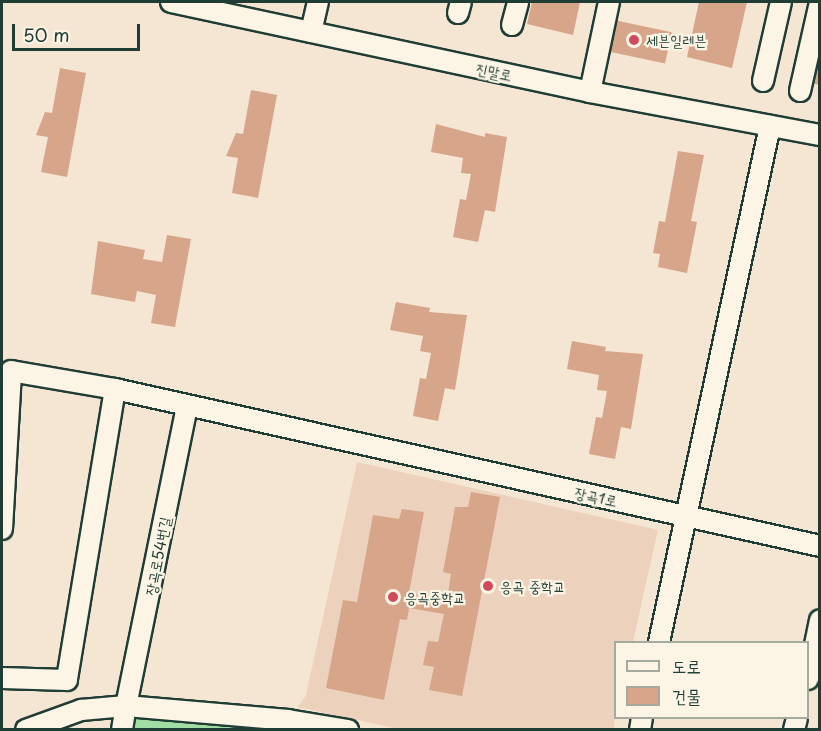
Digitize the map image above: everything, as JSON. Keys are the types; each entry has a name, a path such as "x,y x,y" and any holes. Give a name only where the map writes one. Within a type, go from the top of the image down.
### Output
{"street":[{"name":"진말로","path":"171,2 590,92 819,135"},
{"path":"311,32 318,2"},
{"path":"512,25 518,2"},
{"path":"590,92 609,2"},
{"path":"763,81 781,2"},
{"path":"800,91 819,2"},
{"path":"659,641 688,517 770,126"},
{"name":"장곡1로","path":"2,529 11,371 115,389 819,546"},
{"path":"2,678 67,680 115,389"},
{"name":"장곡로54번길","path":"122,729 188,406"},
{"path":"812,676 819,620"},
{"path":"26,729 81,710 126,706 288,720 348,729"}],"shaded area":[{"name":"응곡 중학교","path":"357,462 658,530 633,641 614,641 614,729 398,729 298,707 306,695"}],"green space":[{"path":"134,714 288,730 131,730"}],"building":[{"path":"532,2 580,2 573,35 527,24"},
{"path":"699,2 747,2 732,68 687,57"},
{"path":"614,20 672,32 665,64 607,51"},
{"path":"820,44 820,85 810,83"},
{"path":"60,68 86,73 67,177 41,172 48,137 36,135 45,112 52,113"},
{"path":"251,90 277,95 258,198 232,193 238,158 226,156 236,133 243,134"},
{"path":"436,124 485,137 485,133 507,137 495,212 485,210 478,242 453,237 460,199 466,200 471,174 461,173 463,158 431,152"},
{"path":"678,151 704,155 691,221 697,222 687,273 658,267 660,254 653,253 659,221 665,222"},
{"path":"167,235 191,239 175,327 151,323 156,295 137,291 135,302 91,294 98,241 145,250 143,259 162,262"},
{"path":"396,302 430,308 429,312 467,315 455,390 445,388 438,421 413,416 420,378 426,379 431,353 420,351 423,336 390,330"},
{"path":"572,341 606,347 605,351 643,354 631,429 621,427 615,459 589,454 596,417 602,418 607,391 597,390 599,375 567,369"},
{"name":"응곡중학교","path":"471,492 500,497 462,696 429,690 434,667 423,665 428,641 438,642 444,614 409,608 407,620 400,619 384,700 326,688 343,600 357,602 373,515 399,519 402,509 424,512 409,593 447,600 451,574 443,572 455,507 468,507"}],"place":[{"name":"세븐일레븐","path":"634,40"},
{"name":"응곡 중학교","path":"488,586"},
{"name":"응곡중학교","path":"393,597"}]}
